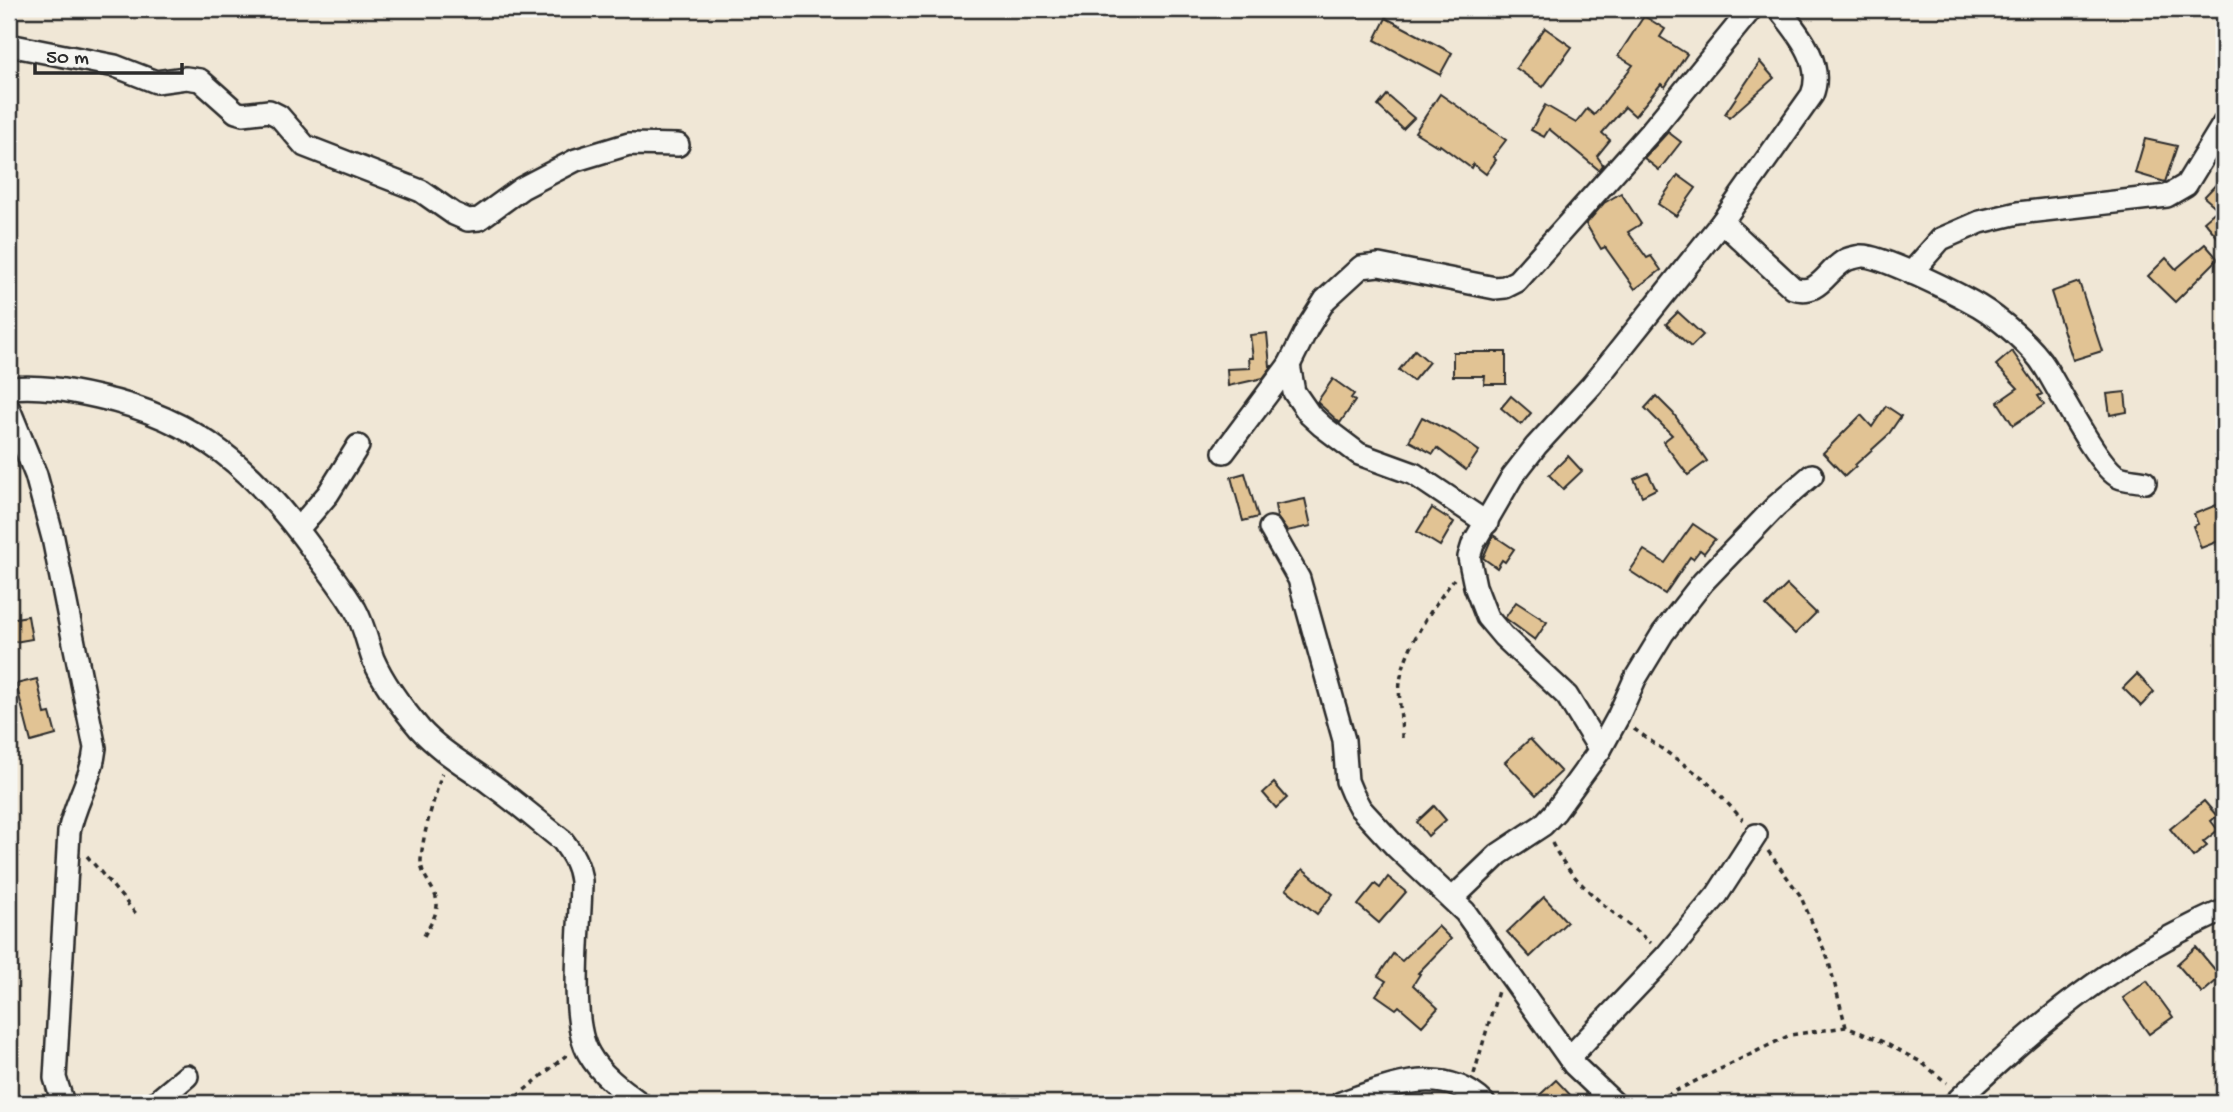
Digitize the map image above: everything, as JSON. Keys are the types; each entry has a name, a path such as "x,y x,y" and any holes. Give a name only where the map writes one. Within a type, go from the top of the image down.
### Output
{"street":[{"path":"1224,452 1289,365 1325,300 1361,267 1379,265 1495,288 1517,281 1652,130 1751,9"},
{"path":"1600,750 1567,696 1503,636 1487,617 1479,601 1469,557 1473,544 1512,477 1536,446 1592,385 1721,222 1812,95 1816,83 1813,62 1803,40 1779,9"},
{"path":"9,45 115,66 156,82 186,78 200,80 236,112 243,114 269,111 279,116 305,146 421,191 454,214 468,220 479,219 522,188 576,160 629,144 678,145"},
{"path":"1911,273 1941,239 1980,222 2018,213 2167,196 2186,185 2224,123"},
{"path":"1721,222 1793,288 1803,291 1812,289 1846,260 1865,256 1911,273 1980,306 2044,364 2109,470 2119,477 2145,482"},
{"path":"1289,365 1294,392 1310,415 1322,426 1359,454 1414,474 1487,523"},
{"path":"9,388 34,386 123,402 194,432 244,468 298,529 356,612 373,659 395,697 419,727 447,755 490,783 562,840 577,863 581,881 577,1004 584,1041 599,1069 640,1103"},
{"path":"9,409 36,475 54,538 94,748 89,776 69,832 55,1079 63,1103"},
{"path":"298,529 328,494 358,446"},
{"path":"1453,898 1499,854 1543,825 1600,750 1635,679 1663,633 1703,582 1776,506 1812,475"},
{"path":"1270,528 1298,579 1344,740 1347,781 1360,808 1422,873 1453,898 1582,1075 1614,1103"},
{"path":"1569,1058 1666,956 1717,895 1756,835"},
{"path":"1959,1099 2028,1037 2102,978 2154,945 2224,911"},
{"path":"155,1103 187,1076"},
{"path":"1341,1103 1409,1081 1442,1082 1477,1096"}],"path":[{"path":"1402,738 1400,682 1407,657 1429,612 1469,557"},
{"path":"424,936 436,912 437,902 424,874 421,859 447,755"},
{"path":"1543,825 1560,859 1576,881 1666,956"},
{"path":"69,832 107,882 138,916"},
{"path":"1477,1096 1479,1054 1507,969"},
{"path":"1637,1103 1667,1095 1790,1035 1846,1027 1879,1040 1921,1062 1959,1099"},
{"path":"509,1103 584,1041"}],"building":[{"path":"1644,16 1665,29 1660,37 1687,54 1665,87 1661,84 1635,116 1625,107 1602,133 1610,140 1597,156 1603,165 1599,170 1549,129 1544,137 1531,130 1545,105 1576,123 1587,109 1594,115 1633,65 1618,56"},
{"path":"1386,18 1452,53 1440,75 1375,40"},
{"path":"1545,28 1572,47 1543,87 1516,68"},
{"path":"1760,62 1774,78 1729,118 1725,114"},
{"path":"1440,94 1506,140 1493,157 1496,160 1486,174 1473,164 1471,168 1440,145 1439,147 1415,132"},
{"path":"1387,95 1414,118 1403,129 1378,106"},
{"path":"1668,132 1681,142 1659,170 1644,158"},
{"path":"2145,139 2177,146 2165,182 2135,173"},
{"path":"1678,175 1696,188 1676,216 1658,204"},
{"path":"2224,176 2224,245 2204,221 2218,209 2204,197"},
{"path":"1621,193 1641,224 1628,232 1647,258 1651,256 1661,270 1635,289 1605,247 1601,249 1586,224 1604,203"},
{"path":"2205,244 2218,259 2175,302 2148,276 2166,258 2176,269"},
{"path":"2079,282 2102,351 2073,360 2051,292"},
{"path":"1678,312 1703,335 1691,347 1666,324"},
{"path":"1267,333 1272,366 1263,378 1228,386 1227,369 1250,368 1249,358 1253,358 1250,335"},
{"path":"1415,350 1429,362 1413,381 1399,370"},
{"path":"2012,351 2042,394 2038,396 2044,405 2013,425 1998,402 2018,388 1996,365"},
{"path":"1453,352 1506,352 1506,384 1484,384 1485,376 1453,376"},
{"path":"1333,379 1354,394 1351,398 1355,401 1340,423 1317,402"},
{"path":"2125,392 2127,412 2110,415 2107,394"},
{"path":"1511,396 1531,413 1521,425 1501,408"},
{"path":"1656,396 1673,413 1707,461 1688,475 1663,442 1672,435 1645,408"},
{"path":"1886,406 1901,416 1888,435 1845,476 1823,453 1861,415 1872,427"},
{"path":"1422,417 1455,434 1479,451 1466,470 1437,448 1433,454 1409,441"},
{"path":"1568,456 1582,471 1563,489 1549,475"},
{"path":"1245,473 1258,517 1243,521 1231,477"},
{"path":"1648,473 1656,489 1642,496 1634,479"},
{"path":"1305,499 1311,526 1287,531 1277,517 1275,505"},
{"path":"2224,502 2224,539 2201,548 2193,526 2198,524 2194,514"},
{"path":"1432,508 1454,522 1440,546 1417,532"},
{"path":"1693,524 1715,539 1704,553 1700,550 1693,559 1690,557 1665,594 1630,571 1644,550 1665,563"},
{"path":"1493,535 1514,549 1497,568 1483,558"},
{"path":"1787,585 1816,613 1795,634 1766,606"},
{"path":"1516,602 1547,622 1535,640 1505,618"},
{"path":"28,616 32,639 9,643 9,619"},
{"path":"2137,674 2154,692 2141,706 2123,688"},
{"path":"37,679 45,714 50,713 56,735 31,742 16,684"},
{"path":"1530,739 1561,772 1536,795 1505,762"},
{"path":"1274,783 1287,798 1276,808 1263,793"},
{"path":"2204,801 2217,816 2211,821 2218,830 2203,842 2207,846 2193,857 2170,829"},
{"path":"1434,806 1446,820 1428,836 1417,822"},
{"path":"1303,869 1333,894 1317,914 1286,889"},
{"path":"1388,877 1406,892 1379,923 1358,905 1375,884 1380,888"},
{"path":"1544,897 1567,922 1530,957 1507,932"},
{"path":"1438,926 1451,939 1418,973 1420,974 1413,985 1438,1008 1422,1026 1399,1006 1396,1009 1376,995 1386,981 1378,976 1393,954 1402,961"},
{"path":"2196,947 2221,977 2202,993 2177,964"},
{"path":"2147,981 2173,1017 2149,1034 2123,998"},
{"path":"1556,1080 1578,1103 1531,1103"}]}
